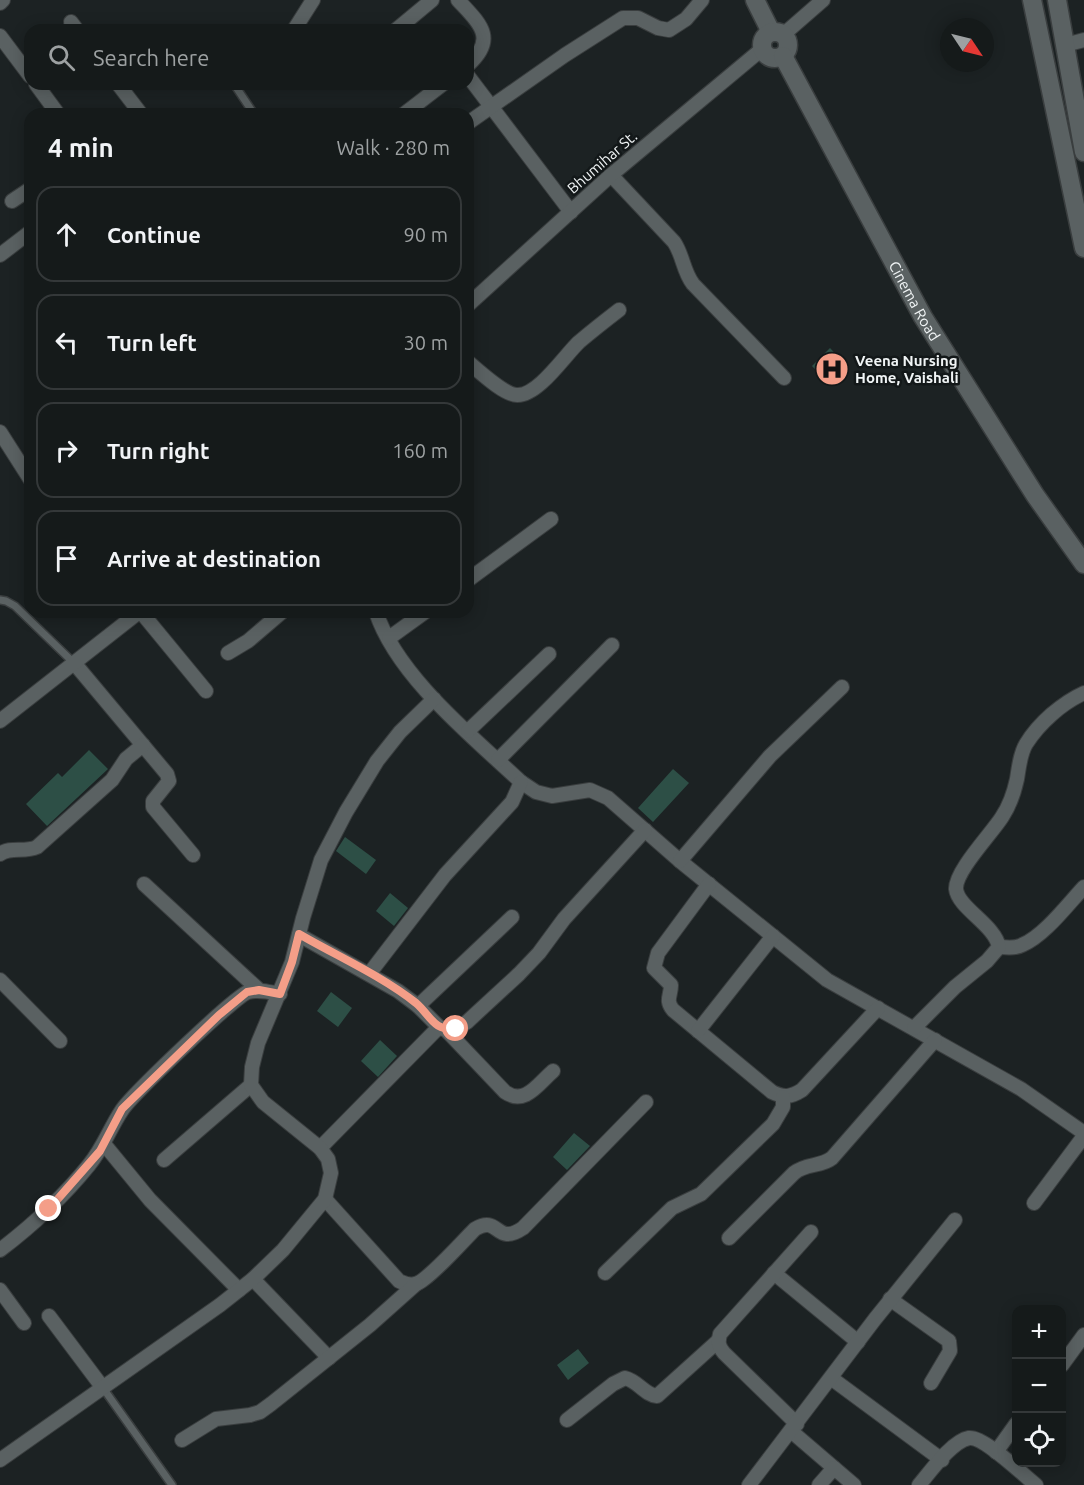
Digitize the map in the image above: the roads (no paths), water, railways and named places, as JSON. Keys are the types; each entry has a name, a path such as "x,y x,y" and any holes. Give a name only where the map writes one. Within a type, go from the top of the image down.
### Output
{"street":[{"path":"298,24 312,0"},
{"path":"403,24 432,0"},
{"path":"458,0 483,30 484,44 474,59"},
{"path":"474,118 623,18 638,18 658,28 669,30 686,19 702,0"},
{"path":"755,0 777,33 789,46 783,56 772,58 762,49 763,40 777,33 823,0"},
{"path":"1032,0 1084,248"},
{"path":"1057,0 1084,152"},
{"path":"0,36 24,68"},
{"path":"1065,45 1084,40"},
{"name":"Bhumihar St.","path":"474,300 611,176 762,49"},
{"name":"Cinema Road","path":"783,56 923,317 1035,495 1084,564"},
{"path":"474,84 571,212"},
{"path":"40,90 54,108"},
{"path":"123,90 136,108"},
{"path":"412,108 435,90"},
{"path":"611,176 674,242 680,250 685,274 693,284 783,378"},
{"path":"12,201 24,193"},
{"path":"0,255 24,237"},
{"path":"474,367 506,393 524,394 543,381 579,342 619,310"},
{"path":"0,432 24,465"},
{"path":"474,576 551,519"},
{"path":"0,721 132,618"},
{"path":"145,618 206,691"},
{"path":"228,653 248,641 275,618"},
{"path":"379,618 405,664 434,699 521,782 536,792 552,796 590,790 608,798 680,861 827,980 1021,1089 1084,1135 1034,1203"},
{"path":"389,638 417,618"},
{"path":"498,760 612,645"},
{"path":"468,731 549,654"},
{"path":"75,664 167,774 169,781 153,801 153,807 193,855"},
{"path":"680,861 770,756 842,687"},
{"path":"914,1028 955,987 987,961 999,947 998,940 992,931 961,899 956,890 958,881 1010,804 1022,752 1027,743 1061,707 1084,693"},
{"path":"0,1460 253,1279 291,1241 325,1199 331,1173 328,1159 320,1148 264,1102 251,1085 252,1067 258,1042 292,962 321,860 377,761 400,732 434,699"},
{"path":"0,854 11,849 29,851 37,847 112,780 126,759 142,745"},
{"path":"369,974 439,882 512,802 521,782"},
{"path":"320,1148 442,1028 456,1029 467,1022 519,974 539,953 564,919 645,830"},
{"path":"144,884 259,990"},
{"path":"709,884 658,953 654,961 654,968 671,985 668,1004 772,1092 783,1097 793,1096 802,1090 878,1008"},
{"path":"999,947 1015,948 1023,945 1046,927 1084,887"},
{"path":"418,1006 512,917"},
{"path":"299,934 398,991 418,1006 505,1092 513,1097 520,1098 526,1095 553,1071"},
{"path":"698,1031 773,936"},
{"path":"0,980 60,1041"},
{"path":"0,1250 49,1209 89,1166 104,1144 122,1109 134,1096 241,996 247,992 259,990 280,994"},
{"path":"729,1238 801,1167 826,1163 832,1158 935,1040"},
{"path":"164,1160 251,1085"},
{"path":"606,1273 672,1208 702,1194 773,1124 783,1107 783,1097"},
{"path":"182,1440 216,1419 260,1412 426,1277 475,1229 484,1224 490,1224 507,1235 514,1234 523,1228 646,1102"},
{"path":"104,1144 150,1200 239,1290"},
{"path":"325,1199 399,1281 416,1284"},
{"path":"749,1485 890,1299 955,1221"},
{"path":"811,1232 720,1334 718,1341 724,1353 794,1428 854,1485"},
{"path":"774,1273 858,1342"},
{"path":"253,1279 329,1358"},
{"path":"0,1290 24,1323"},
{"path":"890,1299 949,1341 950,1352 931,1383"},
{"path":"49,1316 103,1388"},
{"path":"1066,1360 1084,1335"},
{"path":"567,1420 612,1384 626,1378 633,1380 651,1396 657,1396 718,1341"},
{"path":"831,1378 942,1460"},
{"path":"996,1452 1012,1431"},
{"path":"919,1485 957,1444 970,1438 977,1438 1036,1485"},
{"path":"819,1485 834,1468"}],"lane":[{"path":"238,90 250,108"},
{"path":"0,600 15,606 24,615"},
{"path":"27,618 75,664"},
{"path":"103,1388 172,1485"}],"place":[{"name":"Veena Nursing Home, Vaishali","path":"832,369"}]}
